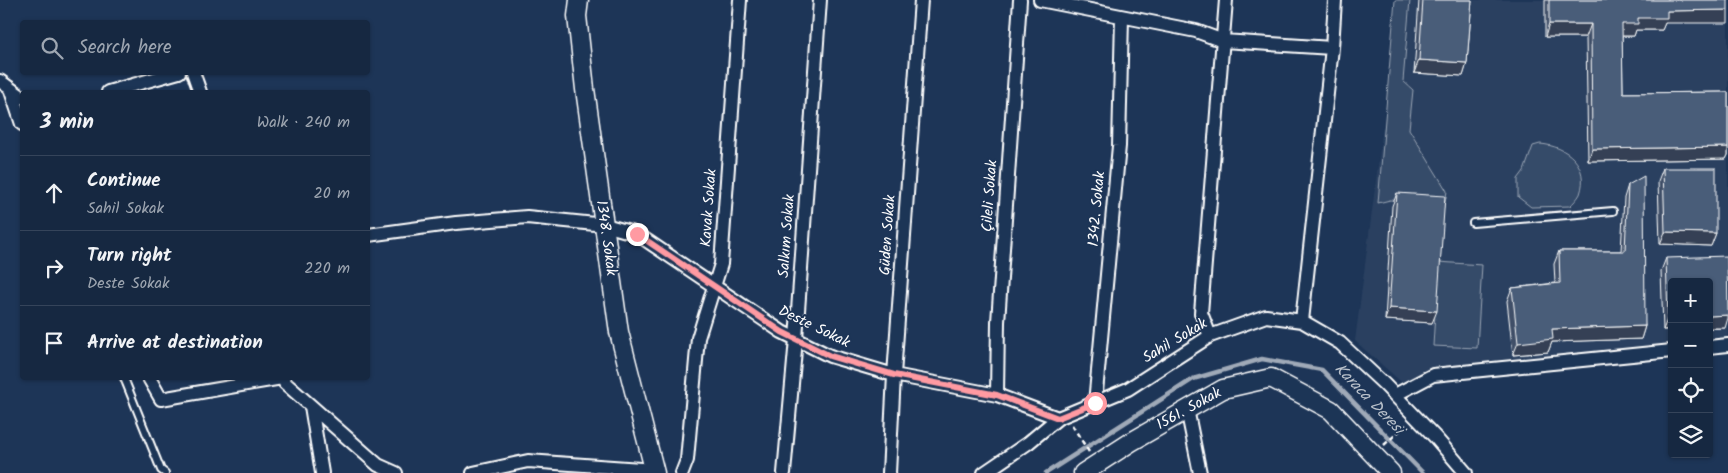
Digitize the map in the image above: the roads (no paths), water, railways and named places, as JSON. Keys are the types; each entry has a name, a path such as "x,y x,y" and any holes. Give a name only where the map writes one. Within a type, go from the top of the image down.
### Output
{"street":[{"name":"1348. Sokak","path":"579,0 576,16 619,332 655,472"},
{"name":"Kavak Sokak","path":"682,473 687,460 698,338 721,264 740,0"},
{"name":"Salkım Sokak","path":"784,473 796,339 820,0"},
{"name":"Güden Sokak","path":"889,473 894,375 921,0"},
{"name":"Çileli Sokak","path":"997,395 998,322 1020,0"},
{"path":"1040,0 1089,5 1122,17 1196,31 1224,41 1332,48"},
{"path":"1210,336 1201,313 1226,0"},
{"path":"1302,320 1332,48 1335,0"},
{"name":"1342. Sokak","path":"1095,403 1120,146 1122,17"},
{"path":"126,90 143,88 172,75"},
{"path":"194,75 199,90"},
{"path":"5,85 20,96"},
{"path":"5,85 20,119"},
{"name":"Deste Sokak","path":"370,235 456,223 527,217 605,225 637,234 782,332 830,356 894,375 997,395 1062,416"},
{"name":"Sahil Sokak","path":"984,473 1028,443 1062,416 1128,390 1210,336 1266,316 1302,320 1340,343 1416,416 1466,473"},
{"path":"1713,347 1728,345"},
{"path":"1395,395 1434,376 1668,350"},
{"name":"1561. Sokak","path":"1093,470 1131,442 1223,389 1271,378 1331,410 1391,473"},
{"path":"150,380 161,399 270,380"},
{"path":"284,380 378,465 396,473"},
{"path":"311,406 322,473"},
{"path":"1187,409 1200,473"},
{"path":"473,473 528,462 655,472"}],"lane":[{"path":"1472,223 1613,210"},
{"path":"125,380 161,470 165,473"}],"waterway":[{"name":"Karaca Deresi","path":"1046,473 1193,379 1262,359 1322,370 1423,473"}]}
